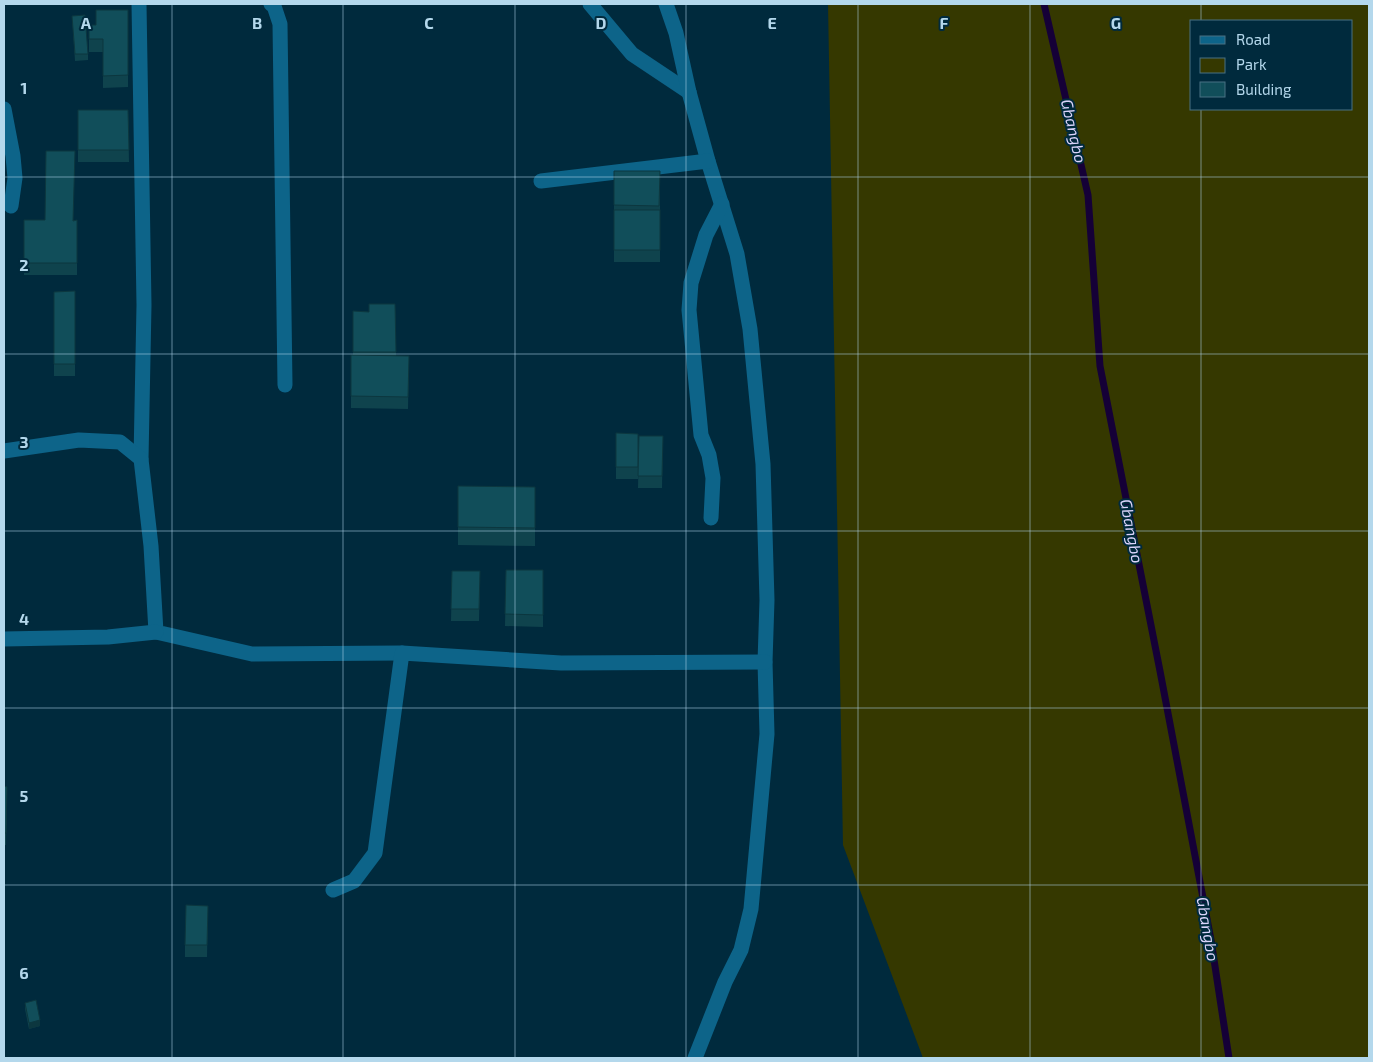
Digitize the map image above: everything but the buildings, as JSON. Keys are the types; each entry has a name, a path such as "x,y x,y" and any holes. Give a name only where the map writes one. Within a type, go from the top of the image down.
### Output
{"street":[{"path":"139,4 144,305 141,459 151,546 156,632"},
{"path":"271,4 274,6 280,24 285,385"},
{"path":"590,4 632,54 689,92"},
{"path":"666,4 676,33 689,92 708,161 737,254 750,329 762,454 767,600 765,662 766,734 751,909 741,950 725,982 695,1058"},
{"path":"4,109 15,178 11,206"},
{"path":"541,182 708,161"},
{"path":"711,518 713,478 709,455 701,435 689,310 691,283 706,235 722,204"},
{"path":"4,451 79,440 120,442 141,459"},
{"path":"4,639 108,637 156,632 252,654 402,653 561,663 765,662"},
{"path":"333,890 354,881 375,853 402,653"}],"green space":[{"path":"828,4 1369,4 1369,1058 923,1058 843,845"}],"waterway":[{"name":"Gbangbo","path":"1044,4 1088,195 1100,366 1211,940 1229,1058"}]}
